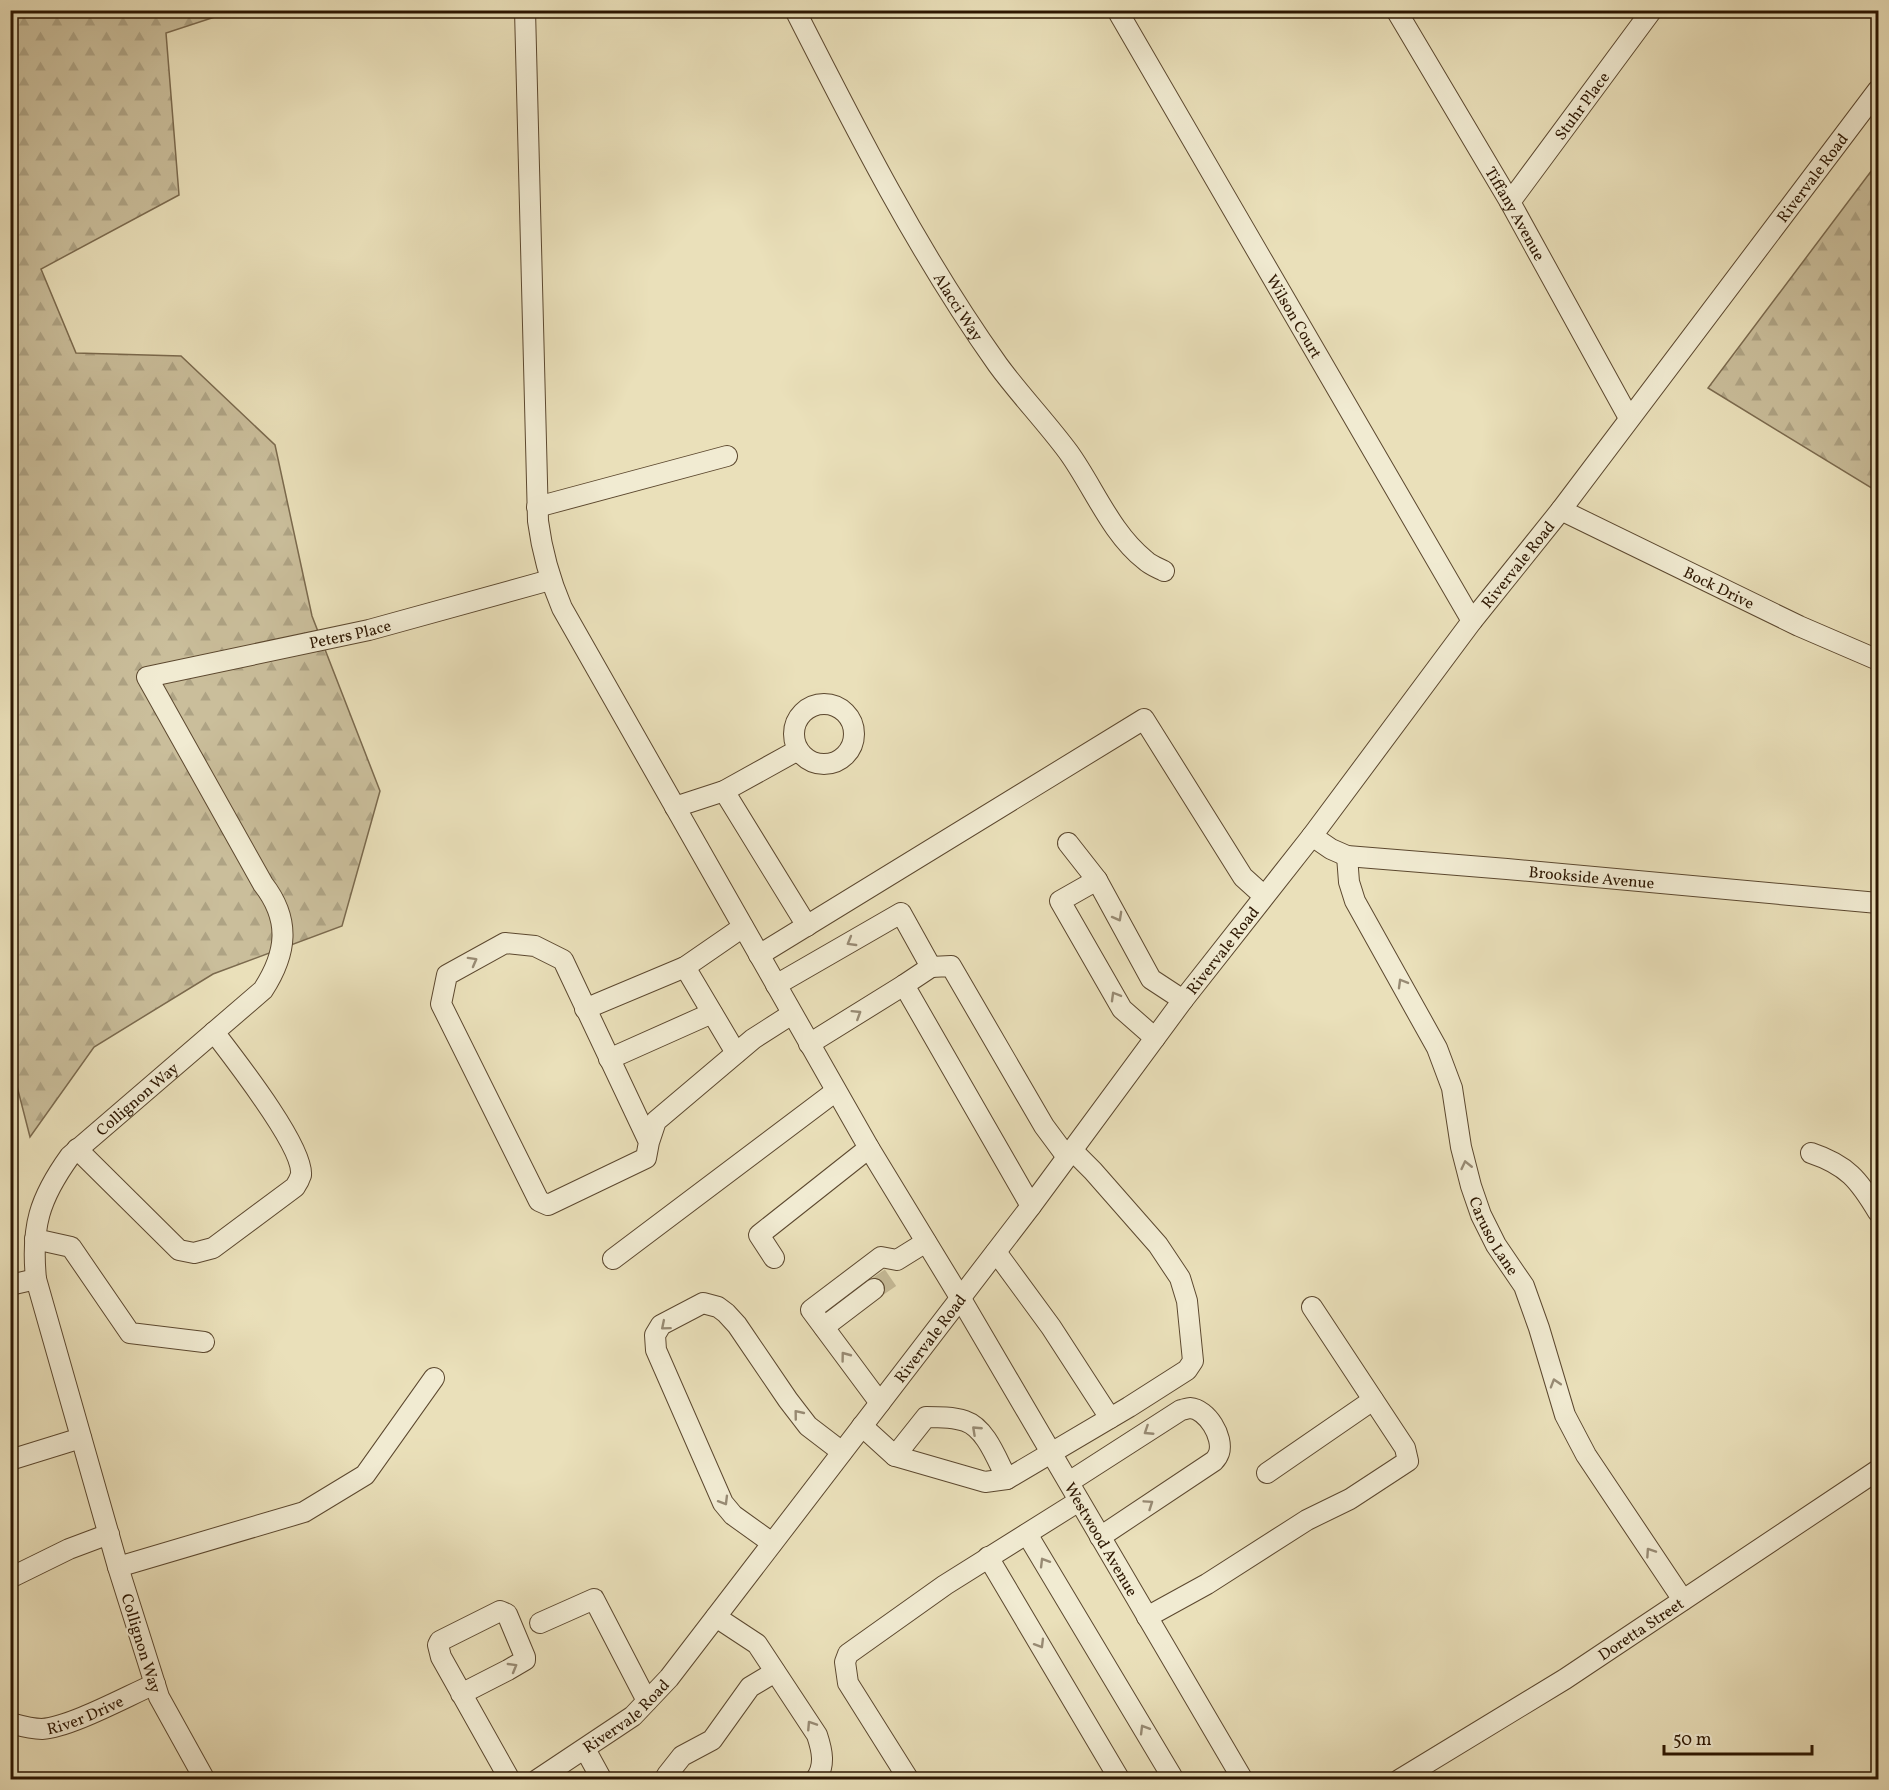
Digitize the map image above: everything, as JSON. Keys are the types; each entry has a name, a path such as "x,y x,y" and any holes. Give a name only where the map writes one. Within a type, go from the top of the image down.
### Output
{"street":[{"name":"Alacci Way","path":"795,10 858,134 950,292 999,366 1057,436 1082,471 1124,539 1145,561 1164,572"},
{"name":"Wilson Court","path":"1117,10 1472,621"},
{"name":"Tiffany Avenue","path":"1396,10 1510,202 1629,418"},
{"name":"Stuhr Place","path":"1510,202 1652,10"},
{"name":"Westwood Avenue","path":"527,11 537,507 541,545 550,580 561,608 868,1148 961,1299 1243,1779"},
{"name":"Rivervale Road","path":"537,1779 633,1716 669,1678 961,1299 1183,1000 1312,836 1472,621 1561,510 1878,90"},
{"path":"537,507 727,456"},
{"name":"Bock Drive","path":"1561,510 1799,626 1878,660"},
{"name":"Peters Place","path":"147,677 369,630 550,580"},
{"name":"Collignon Way","path":"147,677 263,884 271,894 280,913 283,932 282,952 276,971 263,990 77,1149 54,1179 43,1201 35,1239 36,1279 118,1567 159,1697 205,1779"},
{"path":"759,955 1144,718 1243,877 1264,896"},
{"path":"675,807 724,791 798,750"},
{"path":"724,791 807,926"},
{"name":"Brookside Avenue","path":"1312,836 1331,849 1347,856 1878,903"},
{"path":"1068,843 1097,880 1152,979 1183,1000"},
{"name":"Caruso Lane","path":"1347,856 1349,882 1355,901 1437,1048 1452,1088 1461,1147 1481,1215 1496,1245 1524,1286 1565,1415 1586,1455 1683,1600"},
{"path":"1097,880 1060,901 1122,1009 1155,1038"},
{"path":"776,985 901,913 931,967"},
{"path":"585,1009 685,967 743,927"},
{"path":"648,1142 563,960 535,946 505,943 447,975 441,1004 539,1201 548,1205 641,1162 646,1158 648,1142 656,1121 753,1039 792,1014"},
{"path":"809,1044 931,967 951,966 1044,1126 1069,1154 1094,1171 1158,1245 1180,1278 1187,1301 1193,1361 1187,1370 1007,1479 985,1482 895,1456 862,1426"},
{"path":"685,967 736,1053"},
{"path":"904,985 1031,1206"},
{"path":"609,1059 712,1013"},
{"path":"77,1149 179,1250 194,1253 213,1248 295,1187 301,1175 299,1161 270,1108 214,1032"},
{"path":"613,1259 836,1091"},
{"path":"774,1258 759,1235 868,1148"},
{"path":"1811,1153 1830,1159 1844,1167 1856,1178 1878,1212"},
{"path":"35,1239 71,1247 130,1333 204,1342"},
{"path":"880,1403 811,1310 881,1257 895,1268 926,1242"},
{"path":"996,1252 1051,1327 1110,1418"},
{"path":"10,1285 36,1279"},
{"path":"824,1327 874,1289"},
{"path":"772,1543 733,1515 723,1503 656,1350 655,1335 661,1325 703,1303 718,1307 737,1325 788,1401 808,1426 842,1452"},
{"path":"1148,1617 1207,1584 1307,1520 1350,1499 1408,1461 1405,1448 1312,1307"},
{"path":"118,1567 304,1512 365,1474 434,1378"},
{"path":"1267,1473 1373,1400"},
{"path":"1069,1482 1181,1410 1189,1408 1197,1410 1208,1418 1217,1432 1219,1453 1214,1461 1100,1537"},
{"path":"895,1456 926,1417 958,1419 967,1421 982,1433 1007,1479"},
{"path":"10,1460 81,1438"},
{"name":"Doretta Street","path":"1399,1779 1564,1679 1878,1470"},
{"path":"909,1779 848,1683 845,1662 848,1654 945,1585 1079,1501"},
{"path":"10,1578 109,1534"},
{"path":"1027,1534 1174,1779"},
{"path":"988,1557 1120,1779"},
{"path":"540,1623 594,1599 647,1701"},
{"path":"461,1694 525,1660 507,1614 504,1612 500,1611 440,1641 438,1646 441,1657 461,1694 510,1779"},
{"path":"716,1617 757,1644 817,1735 822,1749 822,1763 816,1779"},
{"path":"670,1779 667,1775 682,1756 712,1740 750,1687 775,1672"},
{"name":"River Drive","path":"10,1723 35,1728 62,1725 155,1684"},
{"path":"585,1749 602,1779"}],"green space":[{"path":"10,11 233,11 166,33 179,195 41,269 76,353 181,356 275,445 312,616 380,791 342,926 213,974 94,1047 30,1137 10,1059"},
{"path":"1878,162 1878,492 1708,388"}],"tunnel":[{"path":"874,1289 893,1276"}]}
